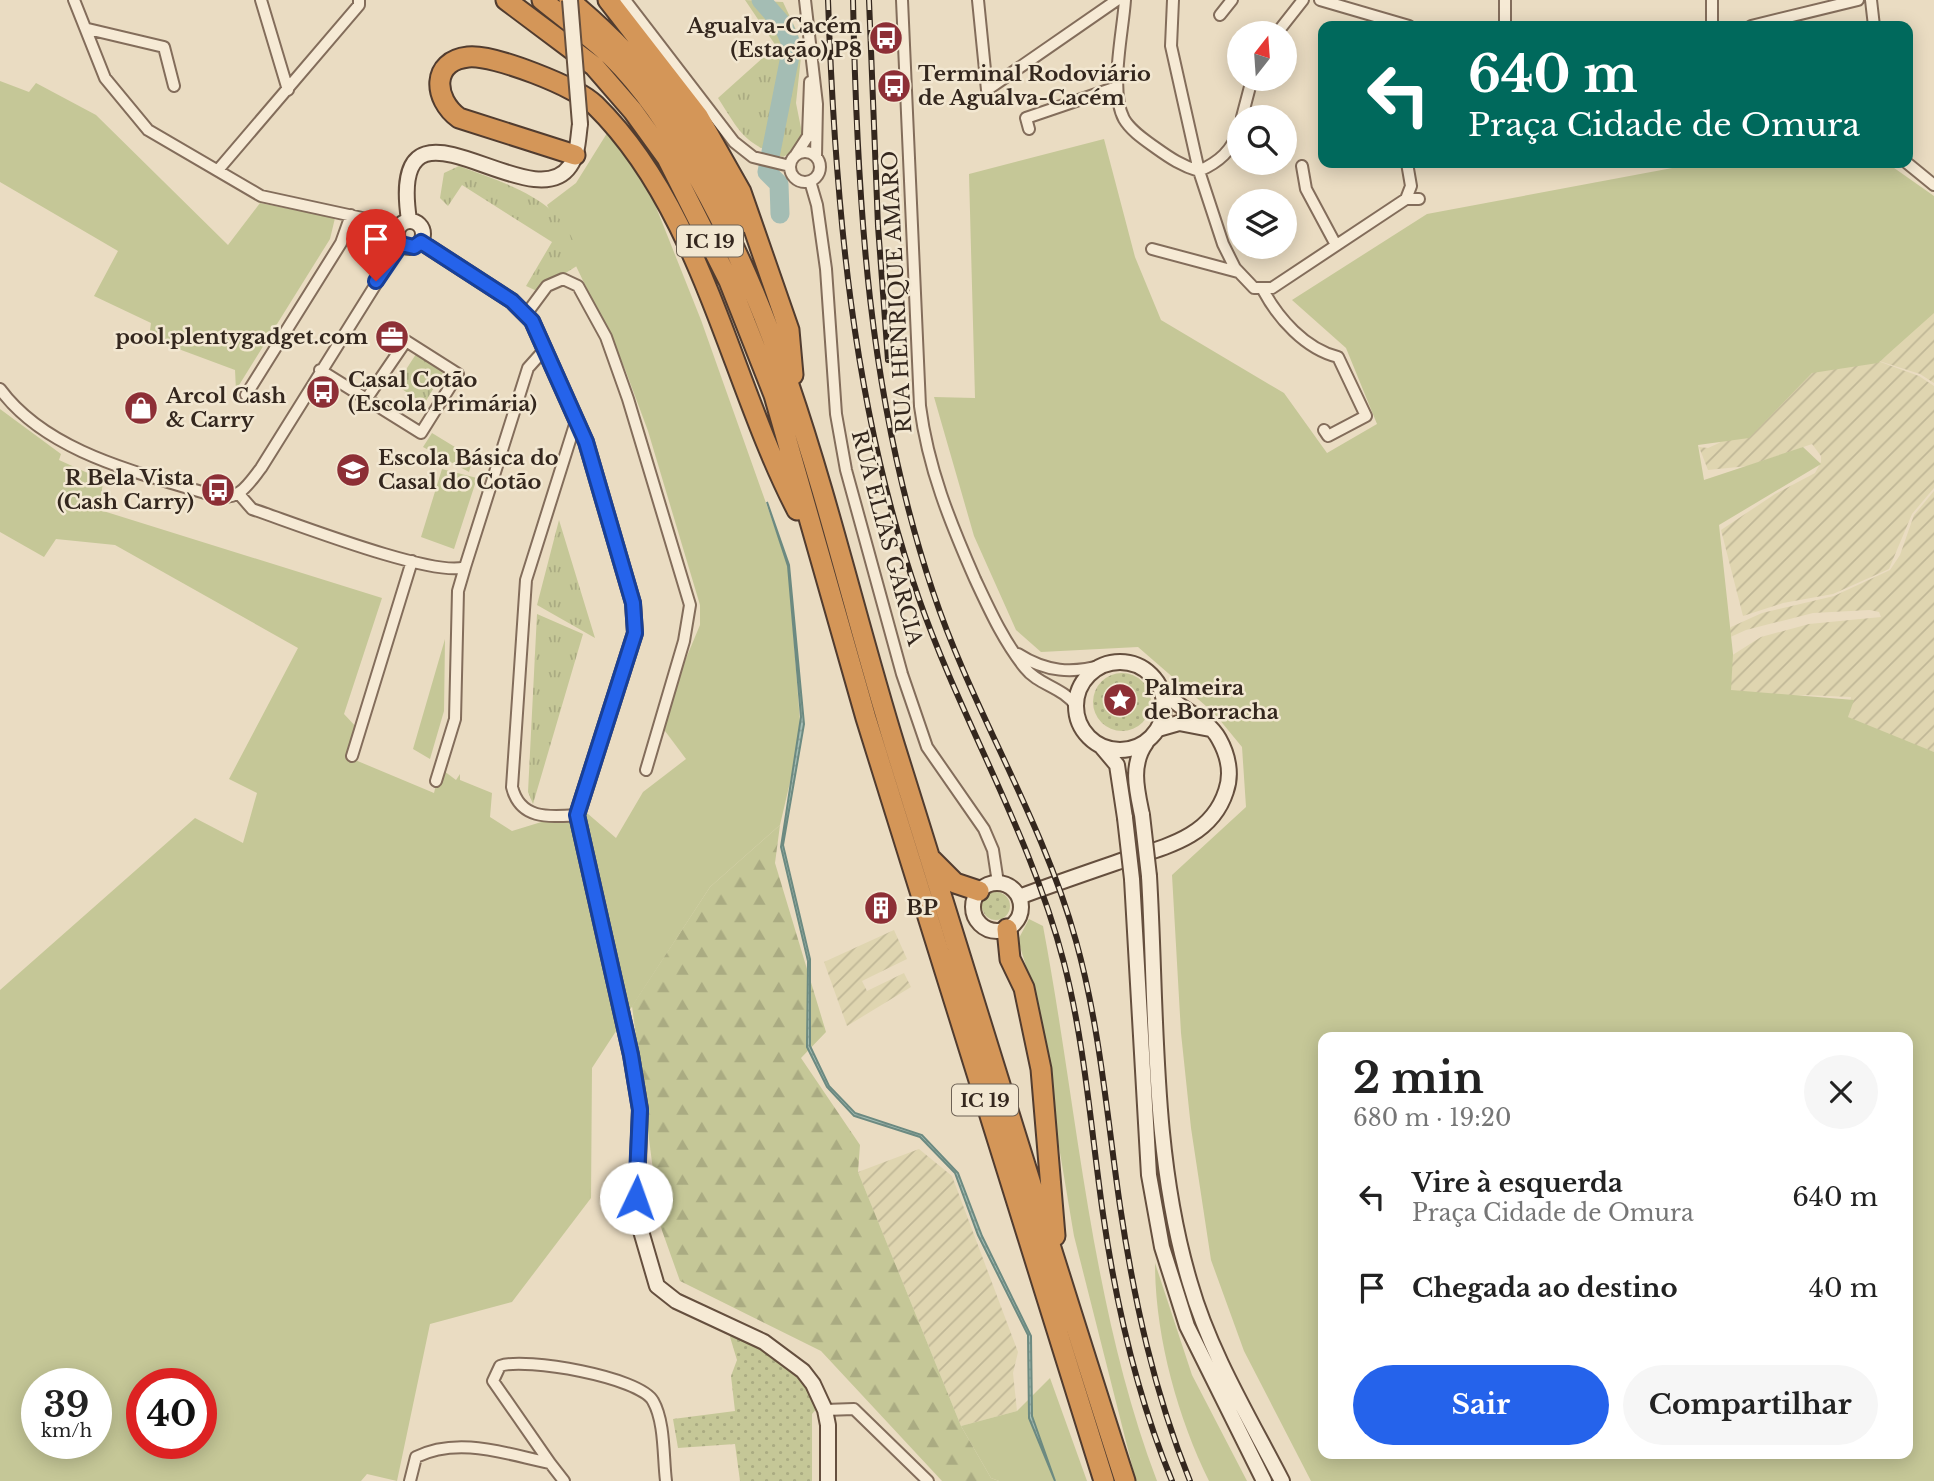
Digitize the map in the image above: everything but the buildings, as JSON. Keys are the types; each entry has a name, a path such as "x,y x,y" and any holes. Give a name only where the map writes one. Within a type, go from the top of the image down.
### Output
{"highway":[{"name":"IC 19","path":"506,0 594,66 633,111 667,158 729,281 774,395 814,544 1104,1481"},
{"name":"IC 19","path":"542,0 612,57 648,100 681,147 744,268 794,394 863,643 1125,1481"},
{"path":"569,0 612,36 656,85 688,128 773,286"},
{"path":"608,0 680,89 711,136 741,192 789,331 794,394"},
{"path":"575,155 459,118 444,105 440,96 439,88 444,71 457,59 474,57 519,69 578,92 593,103 622,133 655,184 704,282 775,467 814,544"},
{"path":"930,859 955,883 979,891"},
{"path":"1007,929 1010,959 1024,989 1041,1069 1057,1268"}],"main road":[{"path":"421,242 414,247 401,244 397,235 404,223 407,176 412,164 429,153 442,153 543,179 564,173 575,155 580,124 569,0"},
{"path":"404,223 422,227 421,242"},
{"path":"421,242 527,313 577,418 635,615 635,633 577,815 631,1055 640,1110 636,1214 657,1286 676,1300 764,1342 803,1371 825,1410 828,1481"},
{"path":"1264,1481 1187,1326 1162,1247 1149,1175 1132,879 1117,765 1082,729 1076,706 1083,681 1103,664 1127,662 1139,665 1157,680 1163,691 1165,711 1158,729 1146,742 1138,758 1136,771 1149,876 1167,1174 1176,1229 1190,1286 1212,1340 1282,1481"},
{"path":"1019,897 1157,852 1186,838 1208,822 1223,799 1229,774 1223,748 1212,729 1163,691"},
{"path":"1158,729 1179,723 1212,729"},
{"path":"1100,745 1124,750 1146,742"},
{"path":"998,883 1010,887 1019,897 1018,919 1007,929 991,930 978,921 973,906 979,891 998,883"}],"street":[{"path":"74,0 88,29 105,78 148,130 270,199 404,223"},
{"path":"261,0 288,90"},
{"path":"218,170 359,5 359,0"},
{"path":"625,0 734,142 753,157 790,163 806,152 816,157"},
{"path":"805,0 817,104 816,157 819,173 810,181 794,177 790,163 808,136 812,65"},
{"name":"RUA HENRIQUE AMARO","path":"902,0 920,406 925,441 944,508 1000,634 1027,672 1064,693 1076,706"},
{"path":"978,0 987,90 1116,0"},
{"path":"1125,0 1117,87 1118,104 1125,120 1141,137 1181,166 1199,171 1216,163 1227,153"},
{"path":"1173,0 1171,46 1199,171 1223,244 1238,272 1254,288 1263,290 1284,281 1406,199 1419,199"},
{"path":"1220,15 1232,0"},
{"path":"1286,21 1303,0"},
{"path":"1320,0 1392,21"},
{"path":"1505,0 1505,21"},
{"path":"1712,0 1712,21"},
{"path":"1772,21 1858,0"},
{"path":"1871,0 1873,21"},
{"path":"88,29 164,47 174,86"},
{"path":"1029,129 1026,118 1117,87"},
{"path":"1301,166 1306,189 1336,245"},
{"path":"1406,199 1410,186 1408,168"},
{"path":"1913,168 1933,184"},
{"name":"RUA ELIAS GARCIA","path":"810,181 817,205 826,269 836,414 846,470 902,674 927,747 984,829 993,850 998,883"},
{"path":"246,395 341,243 351,215"},
{"path":"0,389 10,403 44,429 118,466 229,498 239,494 261,468 401,244"},
{"path":"1152,249 1238,272"},
{"path":"527,313 553,281 563,279 578,286 606,337 628,399 690,606 684,641 646,770"},
{"path":"1263,290 1283,322 1320,349 1338,358 1366,416 1328,436 1324,430"},
{"path":"320,370 421,433 458,374 407,341 367,398"},
{"path":"436,781 456,719 458,591 528,368 545,349"},
{"path":"577,418 524,587 512,787 519,804 532,814 577,815"},
{"path":"239,494 252,509 412,561 456,570 465,567"},
{"path":"352,756 412,561"},
{"path":"1010,649 1038,665 1061,671 1103,664"},
{"path":"564,1481 493,1381 500,1366 524,1362 546,1365 623,1383 649,1395 657,1411 666,1481"},
{"path":"825,1410 854,1409 928,1481"},
{"path":"410,1481 416,1457 434,1448 470,1446 550,1463"}],"shaded area":[{"path":"1934,252 1934,383 1920,374 1879,361"},
{"path":"1811,357 1875,360 1919,376 1934,386 1934,488 1912,514 1889,569 1833,594 1783,603 1743,616 1721,530 1775,494 1815,473 1821,456 1812,444 1748,466 1708,470 1699,447 1708,448 1719,443"},
{"path":"1934,491 1934,752 1878,732 1848,717 1851,697 1804,695 1769,698 1731,694 1731,656 1761,637 1809,624 1881,617 1879,612 1870,610 1813,613 1746,630 1726,639 1731,627 1762,613 1834,596 1890,570 1900,555 1914,515"},
{"path":"894,930 907,959 862,981 867,991 904,973 911,987 847,1026 824,962"},
{"path":"919,1149 952,1176 1018,1352 1013,1373 1017,1411 961,1426 858,1172"}],"green space":[{"path":"745,0 783,2 798,34 801,57 796,103 803,138 797,149 783,157 759,147 744,135 718,98 776,46"},
{"path":"0,81 29,92 36,83 96,115 228,245 260,203 335,218 330,239 236,390 235,370 149,338 151,323 94,296 118,251 0,182"},
{"path":"609,130 654,202 701,320 788,565 801,735 780,825 710,887 592,1068 591,1198 512,1302 430,1324 397,1481 367,1474 361,1481 0,1481 0,990 195,818 243,843 257,793 229,779 298,648 115,545 56,539 44,557 0,532 0,409 61,454 59,460 103,480 100,510 382,598 344,714 358,729 348,757 434,793 440,768 456,780 460,774 460,780 492,793 490,817 512,831 561,816 580,807 616,838 643,792 686,759 659,723 700,625 700,605 648,431 625,369 547,205 576,183"},
{"path":"1104,139 1135,257 1161,320 1284,393 1327,453 1377,424 1346,348 1292,300 1427,214 1672,168 1894,168 1934,196 1934,313 1878,363 1812,373 1749,438 1698,445 1704,480 1803,447 1821,464 1719,525 1733,654 1731,690 1854,700 1848,717 1934,752 1934,1481 1311,1481 1244,1351 1211,1260 1191,1128 1181,1033 1172,875 1246,807 1242,747 1214,713 1138,647 1041,652 1016,630 974,536 934,397 975,398 969,174"},
{"path":"459,166 518,189 551,210 564,224 574,242 580,264 537,291 526,286 552,242 462,185 448,206 440,198 444,173"},
{"path":"418,351 446,368 424,404 396,385"},
{"path":"432,433 473,458 469,472 423,447"},
{"path":"442,469 477,478 454,549 421,537"},
{"path":"559,520 595,638 537,605"},
{"path":"537,614 583,634 533,804 528,792"},
{"path":"445,639 444,711 430,759 413,749"},
{"path":"1116,673 1128,673 1143,681 1151,696 1151,708 1143,723 1128,731 1116,731 1101,723 1093,708 1093,696 1101,681"},
{"path":"780,825 775,863 826,1032 801,1058 860,1145 858,1172 961,1426 991,1478 999,1481 942,1481 821,1351 680,1281 660,1225 632,1006 710,887"},
{"path":"996,892 1006,896 1010,906 1006,916 996,920 986,916 982,906 986,896"},
{"path":"1029,919 1043,926 1101,1276 1134,1414 1157,1481 1136,1481 1074,1236 1032,986 1018,940"},
{"path":"1155,1263 1192,1375 1247,1481 1209,1481 1197,1456 1170,1375 1159,1318"},
{"path":"727,1327 746,1336 799,1372 818,1407 812,1414 812,1481 740,1481 735,1444 678,1448 673,1419 735,1411 731,1376 737,1360"},
{"path":"1050,1378 1087,1481 999,1481 991,1478 961,1426 1017,1411"}],"water":[{"path":"767,502 789,565 804,724 783,845 810,959 810,1046 829,1086 855,1113 922,1135 958,1173 982,1236 1031,1336 1032,1416 1055,1481 1029,1418 1028,1335 978,1235 955,1173 920,1137 854,1116 827,1087 807,1047 808,961 781,847 801,717 788,566"}],"waterway":[{"path":"761,0 783,25 792,46 767,172 779,184 780,214"}],"railway":[{"path":"828,0 842,227 851,303 877,453 919,599 936,645 1033,869 1064,963 1082,1056 1103,1214 1121,1316 1148,1416 1172,1481"},
{"path":"853,0 863,225 880,373 894,446 911,519 949,636 1045,851 1076,941 1097,1039 1120,1206 1139,1311 1166,1414 1190,1481"},
{"path":"869,0 878,226 888,360"}],"place":[{"name":"Agualva-Cacém (Estação) P8","path":"886,38"},
{"name":"Terminal Rodoviário de Agualva-Cacém","path":"894,86"},
{"name":"pool.plentygadget.com","path":"392,337"},
{"name":"Casal Cotão (Escola Primária)","path":"323,392"},
{"name":"Arcol Cash & Carry","path":"141,408"},
{"name":"Escola Básica do Casal do Cotão","path":"353,470"},
{"name":"R Bela Vista (Cash Carry)","path":"218,490"},
{"name":"Palmeira de Borracha","path":"1120,700"},
{"name":"BP","path":"881,908"}],"route":[{"path":"376,281 401,244 414,247 421,242 527,313 586,442 633,603 635,633 577,815 631,1055 640,1110 636,1198"}]}
